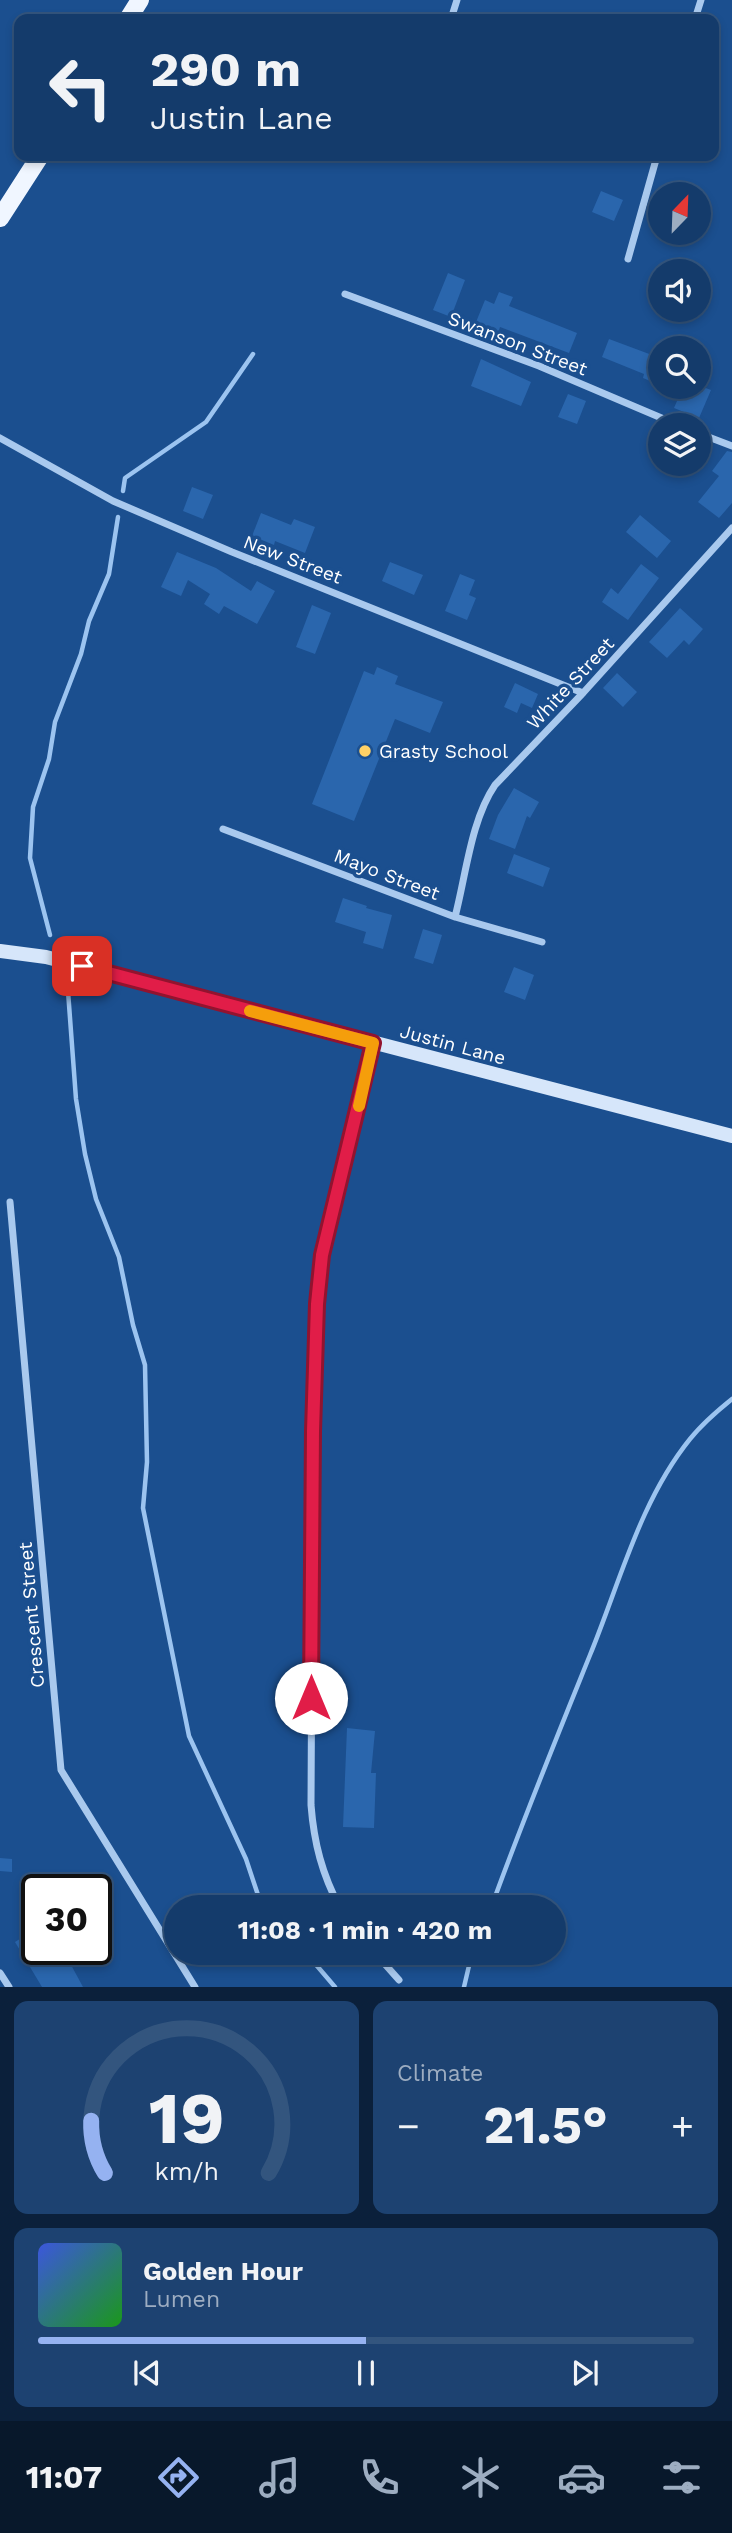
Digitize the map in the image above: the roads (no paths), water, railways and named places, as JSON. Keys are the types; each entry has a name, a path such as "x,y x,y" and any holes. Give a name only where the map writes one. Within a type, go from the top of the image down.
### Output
{"main road":[{"path":"0,218 37,161"},
{"name":"Justin Lane","path":"0,951 58,960 732,1136"}],"street":[{"path":"628,258 656,161"},
{"name":"Swanson Street","path":"345,294 539,366 650,413"},
{"name":"New Street","path":"0,438 121,505 583,693"},
{"path":"711,438 732,446"},
{"name":"White Street","path":"455,917 478,817 495,785 583,693 732,528"},
{"name":"Mayo Street","path":"223,829 455,917 542,942"},
{"path":"334,1895 318,1858 311,1805 314,1358 322,1255 373,1043"},
{"name":"Crescent Street","path":"10,1202 61,1770 195,1987"},
{"path":"386,1965 399,1980"},
{"path":"0,1973 9,1987"}],"waterway":[{"path":"123,491 125,478 206,422 253,354"},
{"path":"50,935 30,858 33,807 49,759 55,722 81,654 89,621 109,574 118,517"},
{"path":"68,991 76,1099 85,1154 96,1199 119,1257 133,1325 145,1365 147,1462 143,1508 189,1736 246,1859 258,1895"},
{"path":"496,1895 644,1515 673,1463 690,1439 732,1399"},
{"path":"316,1965 335,1987"},
{"path":"464,1987 469,1965"}],"place":[{"name":"Grasty School","path":"365,751"}]}
